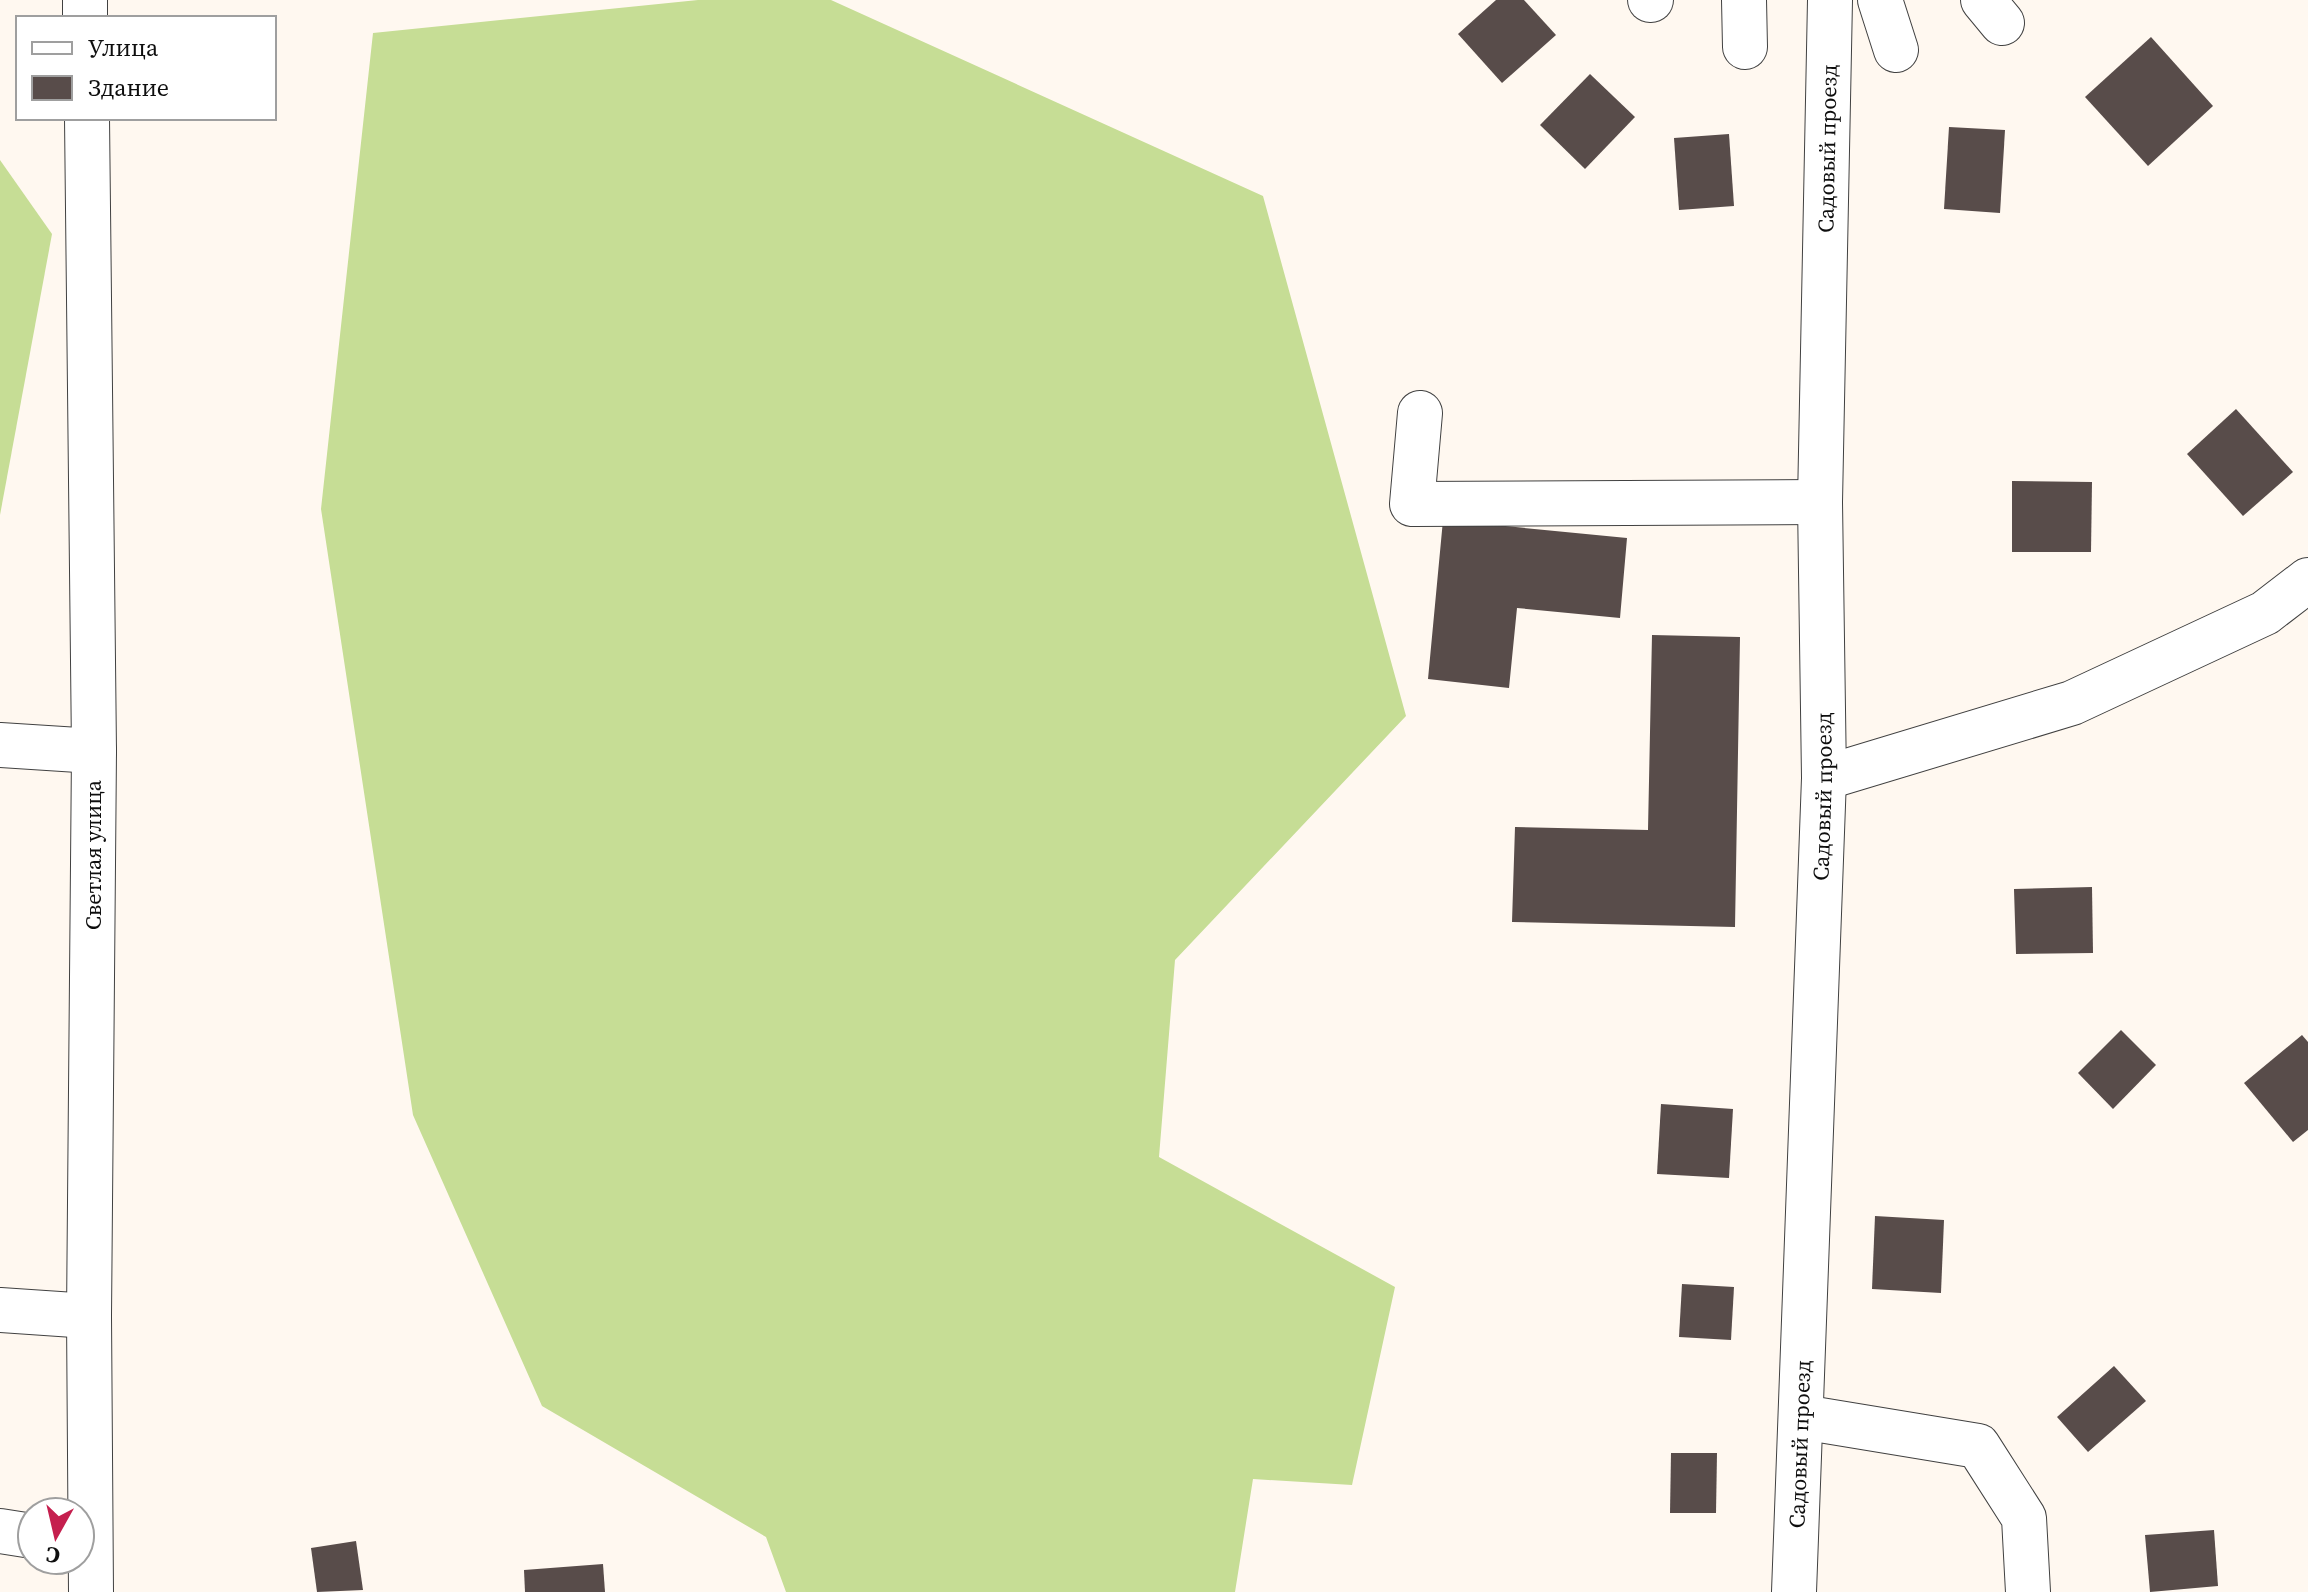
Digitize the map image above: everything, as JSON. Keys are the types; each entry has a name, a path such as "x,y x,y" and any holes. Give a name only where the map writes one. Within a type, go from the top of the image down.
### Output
{"street":[{"path":"1744,0 1745,47"},
{"path":"1880,0 1896,50"},
{"name":"Садовый проезд","path":"1794,1592 1824,778 1820,502 1820,2"},
{"name":"Светлая улица","path":"87,120 94,751 87,1496"},
{"path":"1420,413 1412,504 1820,502"},
{"path":"1824,778 2072,703 2265,613 2308,580"},
{"path":"0,745 94,751"},
{"path":"0,1310 89,1316"},
{"path":"1802,1417 1978,1446 2024,1518 2028,1592"}],"green space":[{"path":"698,0 831,0 1263,196 1406,716 1175,960 1159,1157 1395,1287 1352,1485 1253,1479 1235,1592 786,1592 766,1537 542,1406 413,1115 321,509 373,33"},
{"path":"0,160 52,234 0,515"}],"building":[{"path":"1496,0 1524,0 1556,35 1502,83 1458,34"},
{"path":"2151,37 2213,106 2148,166 2085,97"},
{"path":"1590,74 1635,117 1585,169 1540,125"},
{"path":"1949,127 2005,130 2000,213 1944,209"},
{"path":"1729,134 1734,206 1679,210 1674,138"},
{"path":"2236,409 2293,472 2243,516 2187,454"},
{"path":"2012,481 2092,482 2091,552 2012,552"},
{"path":"1443,520 1627,538 1620,618 1517,608 1509,688 1428,679"},
{"path":"1652,635 1740,637 1735,927 1512,922 1515,827 1648,830"},
{"path":"2092,887 2093,953 2016,954 2014,889"},
{"path":"2121,1030 2156,1065 2113,1109 2078,1073"},
{"path":"2302,1035 2308,1042 2308,1130 2293,1142 2244,1083"},
{"path":"1661,1104 1733,1109 1729,1178 1657,1174"},
{"path":"1875,1216 1944,1220 1941,1293 1872,1289"},
{"path":"1682,1284 1734,1287 1731,1340 1679,1337"},
{"path":"2114,1366 2146,1401 2088,1452 2057,1417"},
{"path":"1671,1453 1717,1453 1716,1513 1670,1513"},
{"path":"2214,1530 2218,1586 2150,1592 2145,1535"},
{"path":"356,1541 363,1590 317,1592 311,1548"},
{"path":"603,1564 605,1592 525,1592 524,1570"}]}
